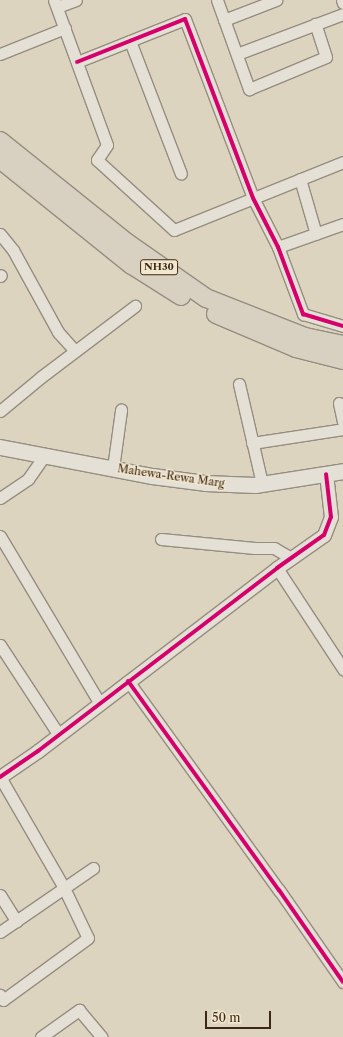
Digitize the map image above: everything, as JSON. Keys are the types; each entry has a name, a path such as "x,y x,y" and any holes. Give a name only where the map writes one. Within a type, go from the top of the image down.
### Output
{"highway":[{"name":"NH30","path":"0,141 127,243 206,298 305,337 343,345"},
{"name":"NH30","path":"0,159 132,265 188,301 242,326 296,348 343,360"}],"main road":[{"name":"Mahewa-Rewa Marg","path":"0,447 204,483 262,484 343,471"}],"street":[{"path":"76,0 56,3 107,145 97,160 174,230 343,162"},
{"path":"217,0 250,89 326,57 315,24"},
{"path":"224,20 276,0"},
{"path":"237,54 343,14"},
{"path":"77,62 185,20 253,198 278,247 303,314 343,326"},
{"path":"0,54 65,28"},
{"path":"130,41 181,174"},
{"path":"300,179 316,234"},
{"path":"278,247 343,224"},
{"path":"0,234 13,250 55,327 75,352"},
{"path":"0,411 135,306"},
{"path":"239,384 262,484"},
{"path":"339,403 343,422"},
{"path":"114,468 121,410"},
{"path":"252,444 343,429"},
{"path":"0,498 28,479 45,455"},
{"path":"0,995 4,1000 88,938 64,888 0,777 59,735 100,704 128,680 277,568 324,535 331,517 326,474"},
{"path":"0,536 100,704"},
{"path":"161,538 255,548 274,548 291,558"},
{"path":"277,568 343,669"},
{"path":"0,645 59,735"},
{"path":"128,680 279,890 343,982"},
{"path":"0,932 93,868"},
{"path":"0,895 16,921"},
{"path":"41,1037 78,1010 102,1037"}],"cycle path":[{"path":"77,62 185,19 253,198 278,247 303,314 343,326"},
{"path":"0,777 38,751 277,568 324,535 331,517 326,474"},
{"path":"128,681 279,890 343,982"}]}
